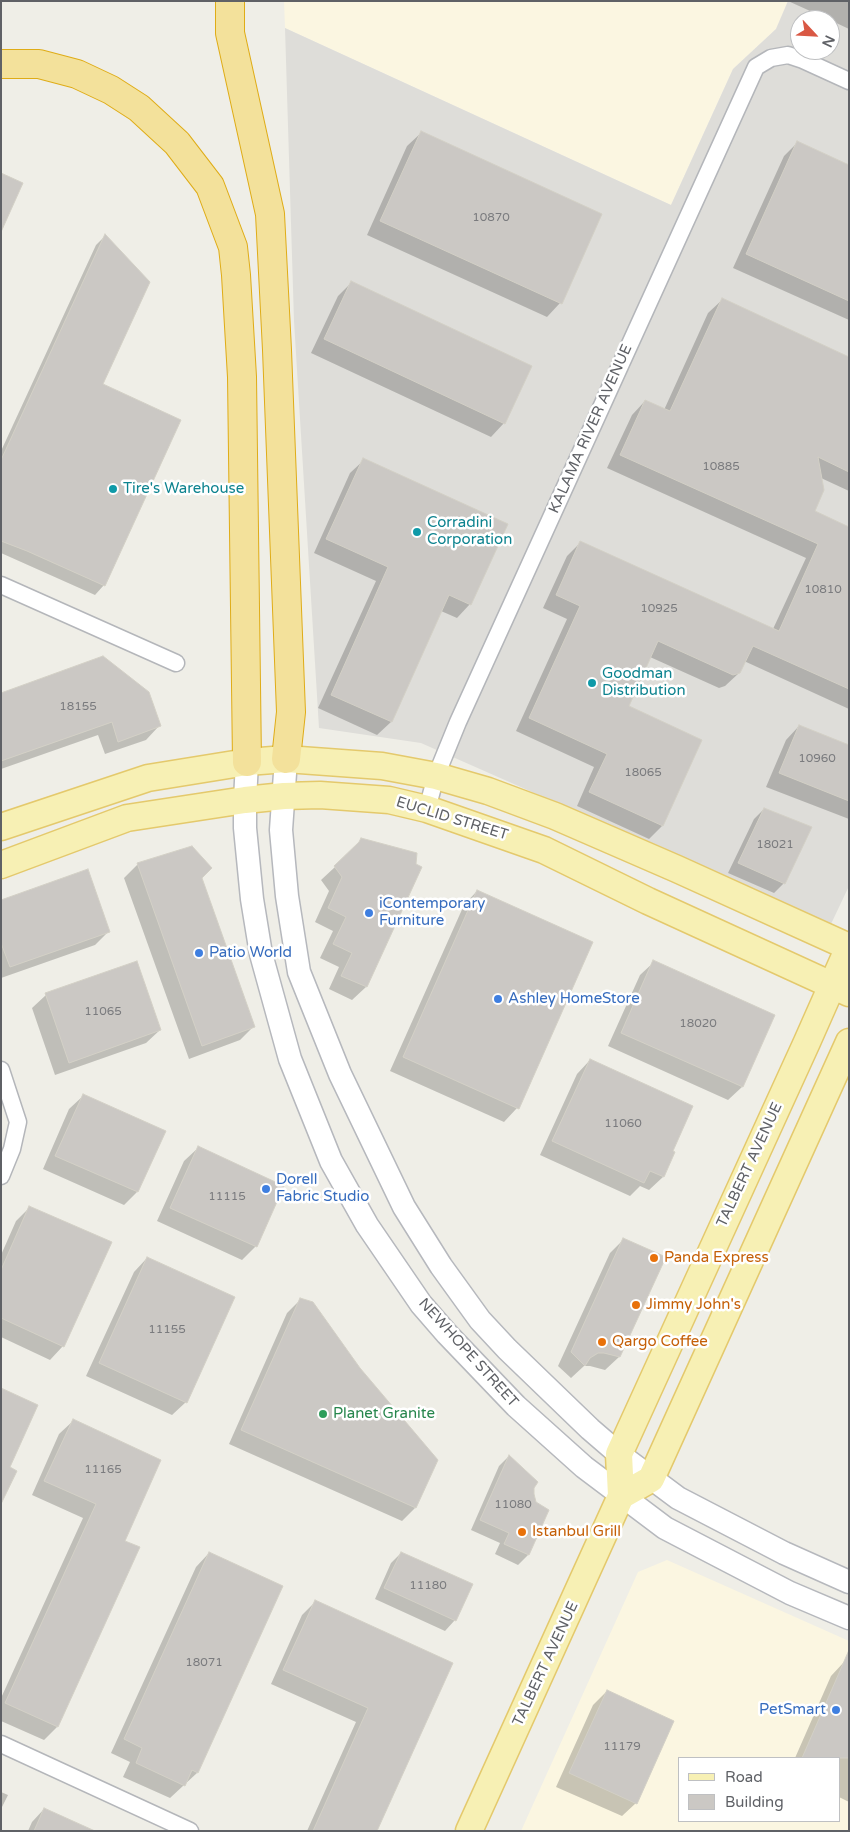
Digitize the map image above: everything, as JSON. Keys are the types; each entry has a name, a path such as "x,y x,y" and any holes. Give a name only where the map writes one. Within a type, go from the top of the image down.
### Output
{"highway":[{"path":"230,1 230,33 270,214 291,712 286,759"},
{"path":"1,64 39,64 77,74 111,90 139,108 177,143 210,186 232,247 236,275 242,377 247,762"}],"main road":[{"path":"1,827 148,778 247,762 286,759 382,766 436,776 488,791 555,816 849,947"},
{"name":"EUCLID STREET","path":"1,865 126,818 244,800 284,796 320,795 389,800 427,809 544,850 648,901 840,989"},
{"name":"TALBERT AVENUE","path":"469,1831 621,1496 619,1454 807,1042 840,989 849,947"},
{"path":"621,1496 651,1479 849,1042"}],"street":[{"name":"KALAMA RIVER AVENUE","path":"427,809 436,776 567,482 756,67 771,58 788,55 849,81"},
{"path":"1,585 176,663"},
{"name":"NEWHOPE STREET","path":"286,759 281,830 287,896 299,972 340,1074 404,1207 441,1266 480,1320 507,1349 590,1429 651,1479 678,1498 784,1553 849,1582"},
{"name":"NEWHOPE STREET","path":"247,762 244,800 245,828 252,899 262,954 290,1059 331,1161 367,1225 421,1304 516,1406 578,1462 621,1496 665,1528 691,1542 790,1593 849,1618"},
{"path":"1,1070 18,1122 16,1139 1,1176"},
{"path":"1,1744 190,1831"}],"shaded area":[{"path":"284,1 788,1 776,29 733,69 671,205 285,28"},
{"path":"788,1 849,1 849,886 831,924 421,743 319,728 294,321 285,28 671,205 733,69 776,29"},
{"path":"667,1560 849,1641 849,1831 521,1831 638,1572"}],"building":[{"path":"421,131 602,214 562,304 380,221"},
{"path":"797,141 849,165 849,301 746,254"},
{"path":"1,173 23,183 1,232"},
{"path":"105,234 150,282 103,384 181,420 105,586 1,541 1,460"},
{"path":"351,281 532,366 505,424 324,339"},
{"path":"722,298 849,357 849,472 818,457 824,490 815,511 849,527 849,689 753,646 740,673 733,675 658,641 629,706 702,740 663,826 589,792 607,754 529,718 580,606 556,595 580,541 779,631 818,544 620,455 645,400 670,411"},
{"name":"Corradini Corporation","path":"363,458 508,524 471,605 449,595 392,722 331,695 388,567 326,539"},
{"path":"103,656 149,692 161,726 118,742 112,722 1,761 1,693"},
{"path":"799,725 849,745 849,801 779,773"},
{"path":"764,808 812,827 785,884 738,863"},
{"name":"iContemporary Furniture","path":"361,838 417,853 416,864 422,867 367,987 341,976 352,953 333,944 346,917 328,908 342,877 334,866"},
{"name":"Patio World","path":"192,846 212,868 202,878 255,1027 202,1046 137,863"},
{"path":"88,869 110,932 10,967 1,943 1,900"},
{"name":"Ashley HomeStore","path":"477,890 593,942 519,1109 403,1057"},
{"path":"653,960 775,1015 743,1087 621,1033"},
{"path":"137,961 161,1030 69,1063 45,993"},
{"path":"590,1059 693,1106 664,1177 650,1171 644,1183 552,1141"},
{"path":"83,1094 166,1131 138,1192 55,1156"},
{"path":"198,1146 284,1186 257,1247 170,1208"},
{"path":"29,1206 112,1242 64,1347 1,1318 1,1270"},
{"path":"623,1238 666,1257 620,1357 598,1353 590,1358 585,1366 571,1352"},
{"path":"147,1257 235,1297 187,1403 99,1363"},
{"name":"Planet Granite","path":"300,1298 313,1302 360,1368 438,1460 416,1508 241,1430"},
{"path":"1,1388 38,1405 10,1467 17,1471 1,1504"},
{"path":"73,1419 161,1460 125,1541 140,1547 58,1727 5,1703 96,1504 44,1481"},
{"path":"509,1455 538,1482 534,1488 536,1502 549,1510 529,1555 504,1544 509,1533 480,1520"},
{"path":"209,1552 283,1586 198,1773 192,1770 185,1786 136,1763 142,1748 124,1739"},
{"path":"401,1552 473,1584 456,1621 384,1588"},
{"path":"315,1600 453,1663 377,1831 313,1831 368,1708 283,1670"},
{"name":"PetSmart","path":"849,1650 849,1758 802,1757"},
{"path":"607,1690 674,1721 637,1804 569,1773"},
{"path":"44,1808 95,1831 34,1831"}],"place":[{"name":"Tire's Warehouse","path":"113,489"},
{"name":"Corradini Corporation","path":"417,532"},
{"name":"Goodman Distribution","path":"592,683"},
{"name":"iContemporary Furniture","path":"369,913"},
{"name":"Patio World","path":"199,953"},
{"name":"Ashley HomeStore","path":"498,999"},
{"name":"Dorell Fabric Studio","path":"266,1189"},
{"name":"Panda Express","path":"654,1258"},
{"name":"Jimmy John's","path":"636,1305"},
{"name":"Qargo Coffee","path":"602,1342"},
{"name":"Planet Granite","path":"323,1414"},
{"name":"Istanbul Grill","path":"522,1532"},
{"name":"PetSmart","path":"836,1710"}]}
